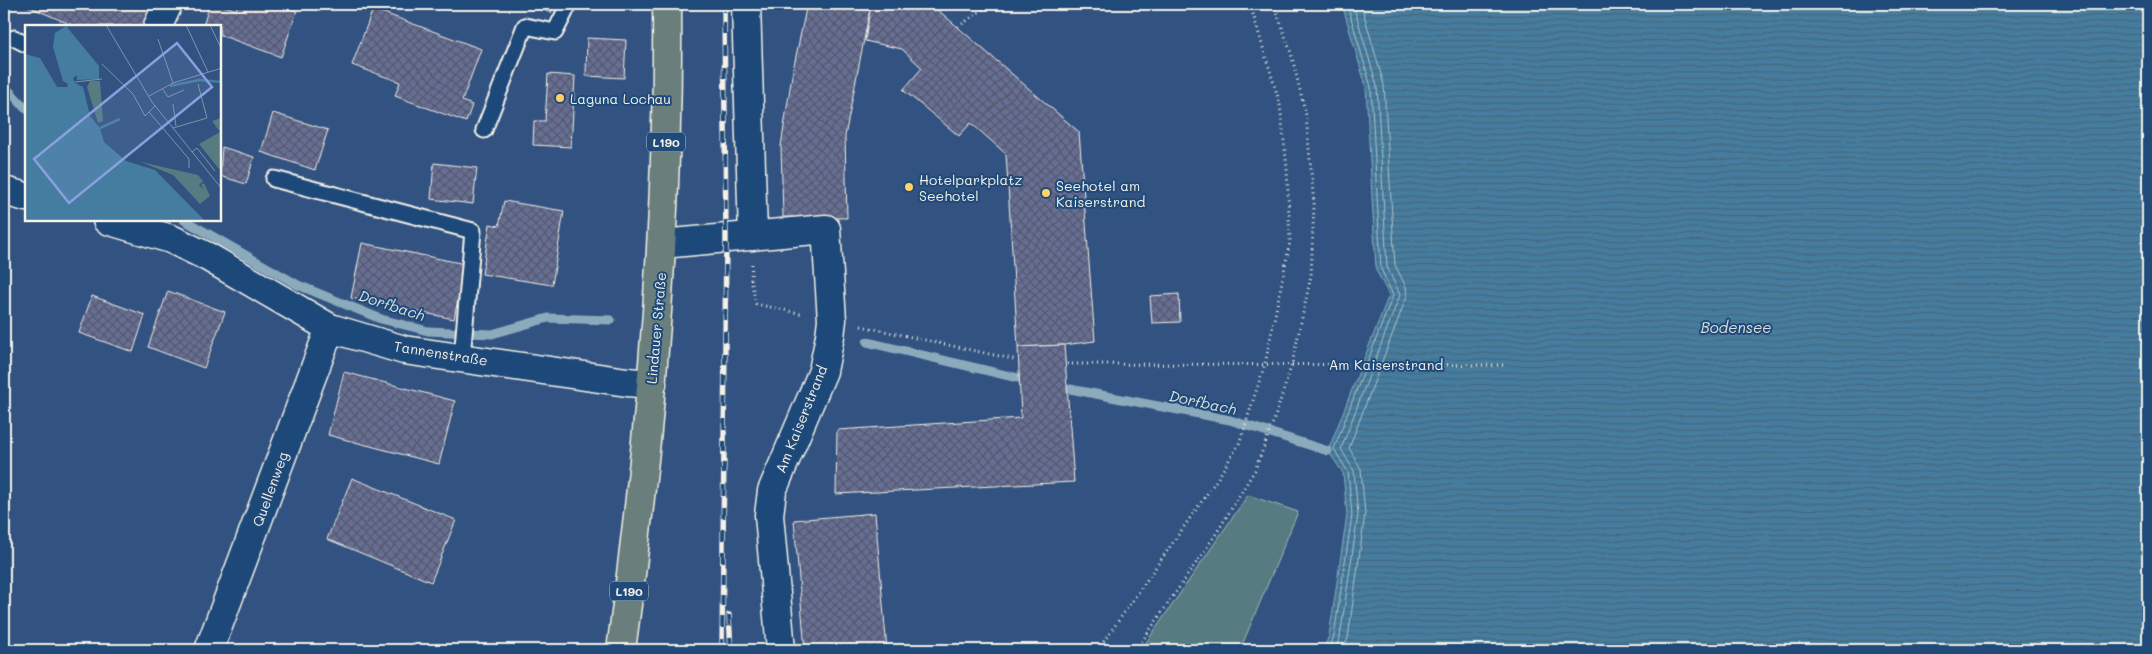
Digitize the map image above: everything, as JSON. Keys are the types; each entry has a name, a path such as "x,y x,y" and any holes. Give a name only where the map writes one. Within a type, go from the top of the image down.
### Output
{"main road":[{"name":"Lindauer Straße","path":"621,650 638,531 660,301 665,172 667,4"}],"street":[{"path":"158,25 168,4"},
{"path":"746,4 753,236"},
{"path":"4,191 25,197"},
{"name":"Tannenstraße","path":"110,221 171,240 208,257 330,328 404,350 463,349 627,382 652,384"},
{"name":"Am Kaiserstrand","path":"662,244 826,229 832,320 823,371 772,491 770,514 781,650"},
{"name":"Quellenweg","path":"209,650 330,328"}],"lane":[{"path":"484,130 525,26 555,32 569,4"},
{"path":"274,179 473,231 463,349"}],"path":[{"path":"958,27 990,4"},
{"path":"1098,650 1218,478 1238,444 1265,364 1290,242 1288,186 1280,104 1250,4"},
{"path":"1136,650 1214,537 1255,470 1292,364 1311,276 1314,204 1306,115 1292,53 1274,4"},
{"path":"753,236 751,279 756,304 943,342 1016,360"},
{"name":"Am Kaiserstrand","path":"1067,364 1506,365"}],"green space":[{"path":"1248,495 1298,512 1240,650 1141,650"}],"water":[{"name":"Bodensee","path":"1342,4 2148,4 2148,650 1323,650 1329,636 1347,515 1343,473 1328,451 1389,295 1376,270 1366,87"}],"building":[{"path":"23,4 155,4 145,25 72,25"},
{"path":"210,4 219,4 236,10 238,4 276,4 297,11 281,57 221,35 221,25 203,25"},
{"path":"528,4 554,4 551,13"},
{"path":"807,4 871,4 845,136 847,218 783,217 781,146 792,75"},
{"name":"Seehotel am Kaiserstrand","path":"871,4 931,4 1079,132 1095,341 1064,345 1018,347 1006,154 971,123 959,136 903,90 922,68 902,49 865,41"},
{"path":"373,9 481,49 462,101 472,105 466,122 395,96 400,82 352,65"},
{"path":"587,38 626,40 624,78 586,76"},
{"name":"Laguna Lochau","path":"548,74 575,76 571,147 533,145 534,121 545,121"},
{"path":"273,113 328,130 315,170 261,152"},
{"path":"222,147 254,157 246,184 221,176"},
{"path":"434,163 477,168 473,204 431,199"},
{"path":"504,201 564,211 552,285 482,274 490,224 499,226"},
{"path":"362,243 465,264 454,319 351,298"},
{"path":"168,291 225,312 204,368 148,347"},
{"path":"1179,294 1180,322 1152,323 1150,296"},
{"path":"92,296 145,315 133,352 79,333"},
{"path":"1064,345 1074,482 836,494 837,430 1021,418 1018,347"},
{"path":"344,372 455,401 439,464 328,435"},
{"path":"352,478 456,520 431,582 327,539"},
{"path":"875,513 887,650 805,650 794,520"}],"waterway":[{"name":"Dorfbach","path":"4,85 25,108"},
{"name":"Dorfbach","path":"186,221 298,285 381,319 428,331 492,334 548,318 611,320"},
{"name":"Dorfbach","path":"867,342 1018,378"},
{"name":"Dorfbach","path":"1070,389 1230,420 1328,451"}],"railway":[{"path":"722,650 726,239 724,4"},
{"path":"729,615 731,650"}],"place":[{"name":"Laguna Lochau","path":"560,98"},
{"name":"Hotelparkplatz Seehotel","path":"909,187"},
{"name":"Seehotel am Kaiserstrand","path":"1046,193"}]}
